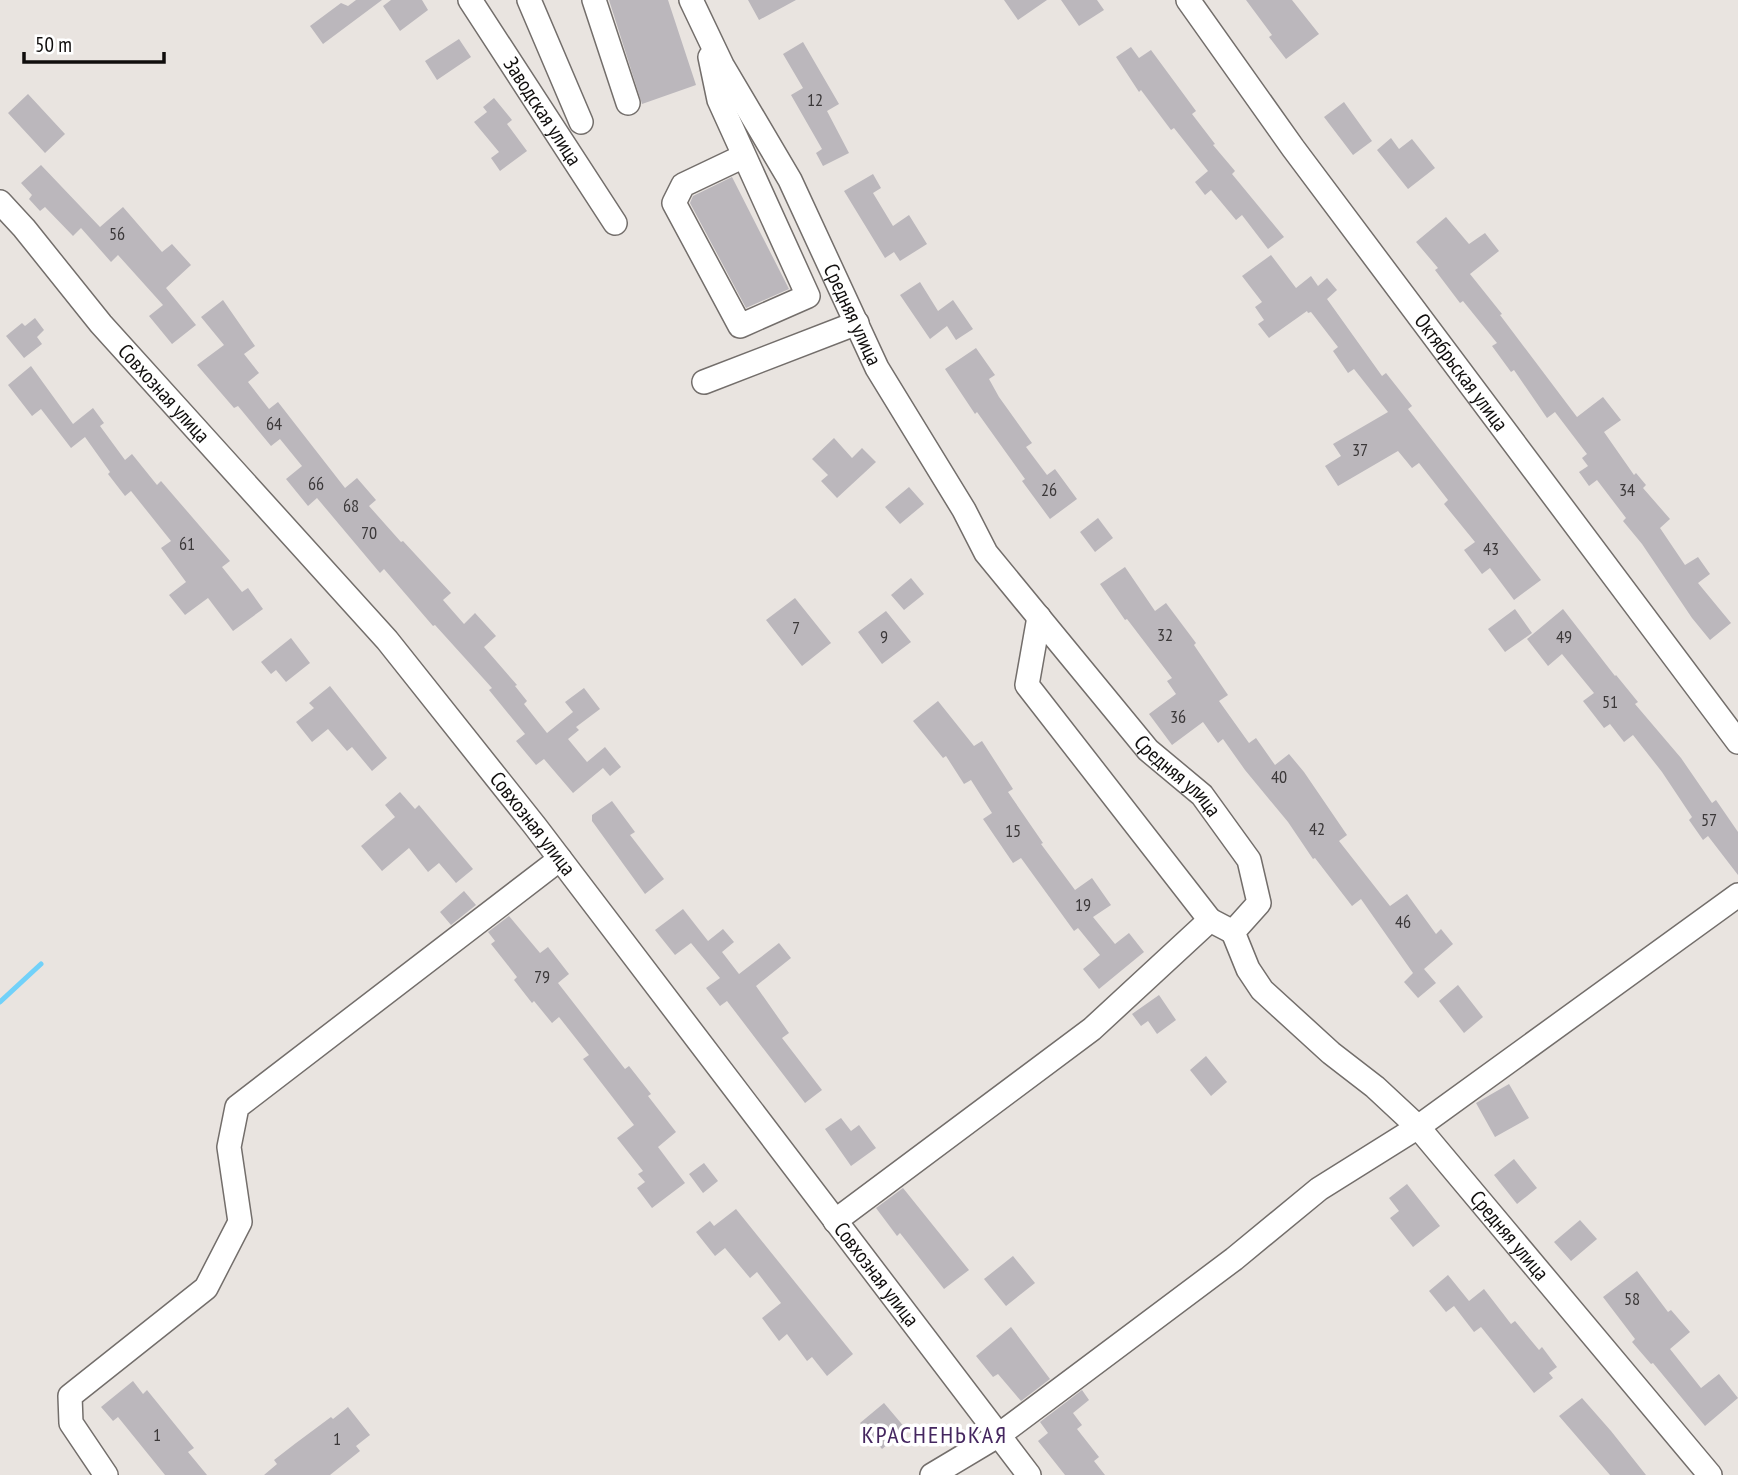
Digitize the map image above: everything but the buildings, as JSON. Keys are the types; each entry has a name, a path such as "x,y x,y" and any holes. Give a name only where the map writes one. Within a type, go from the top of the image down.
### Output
{"street":[{"name":"Заводская улица","path":"470,0 615,223"},
{"path":"529,0 581,122"},
{"path":"594,0 628,103"},
{"name":"Средняя улица","path":"691,0 722,65 790,180 877,368 964,510 986,552 1148,750 1202,795 1249,860 1259,903 1233,932 1248,969 1262,990 1418,1127 1710,1475"},
{"name":"Октябрьская улица","path":"1188,0 1293,148 1738,742"},
{"path":"703,26 719,100 808,296 740,326 674,202 683,185 744,156"},
{"name":"Совхозная улица","path":"0,202 101,324 387,640 560,859 1029,1475"},
{"path":"704,382 857,323"},
{"path":"1039,617 1027,685 1210,920 1233,932"},
{"path":"106,1475 71,1423 70,1396 206,1288 240,1222 229,1147 237,1107 560,859"},
{"path":"932,1475 999,1435 1234,1259 1319,1189 1418,1127 1738,895"},
{"path":"835,1221 1092,1029 1210,920"}],"waterway":[{"path":"0,1002 41,964"}],"district":[{"name":"КРАСНЕНЬКАЯ","path":"935,1435"}]}
